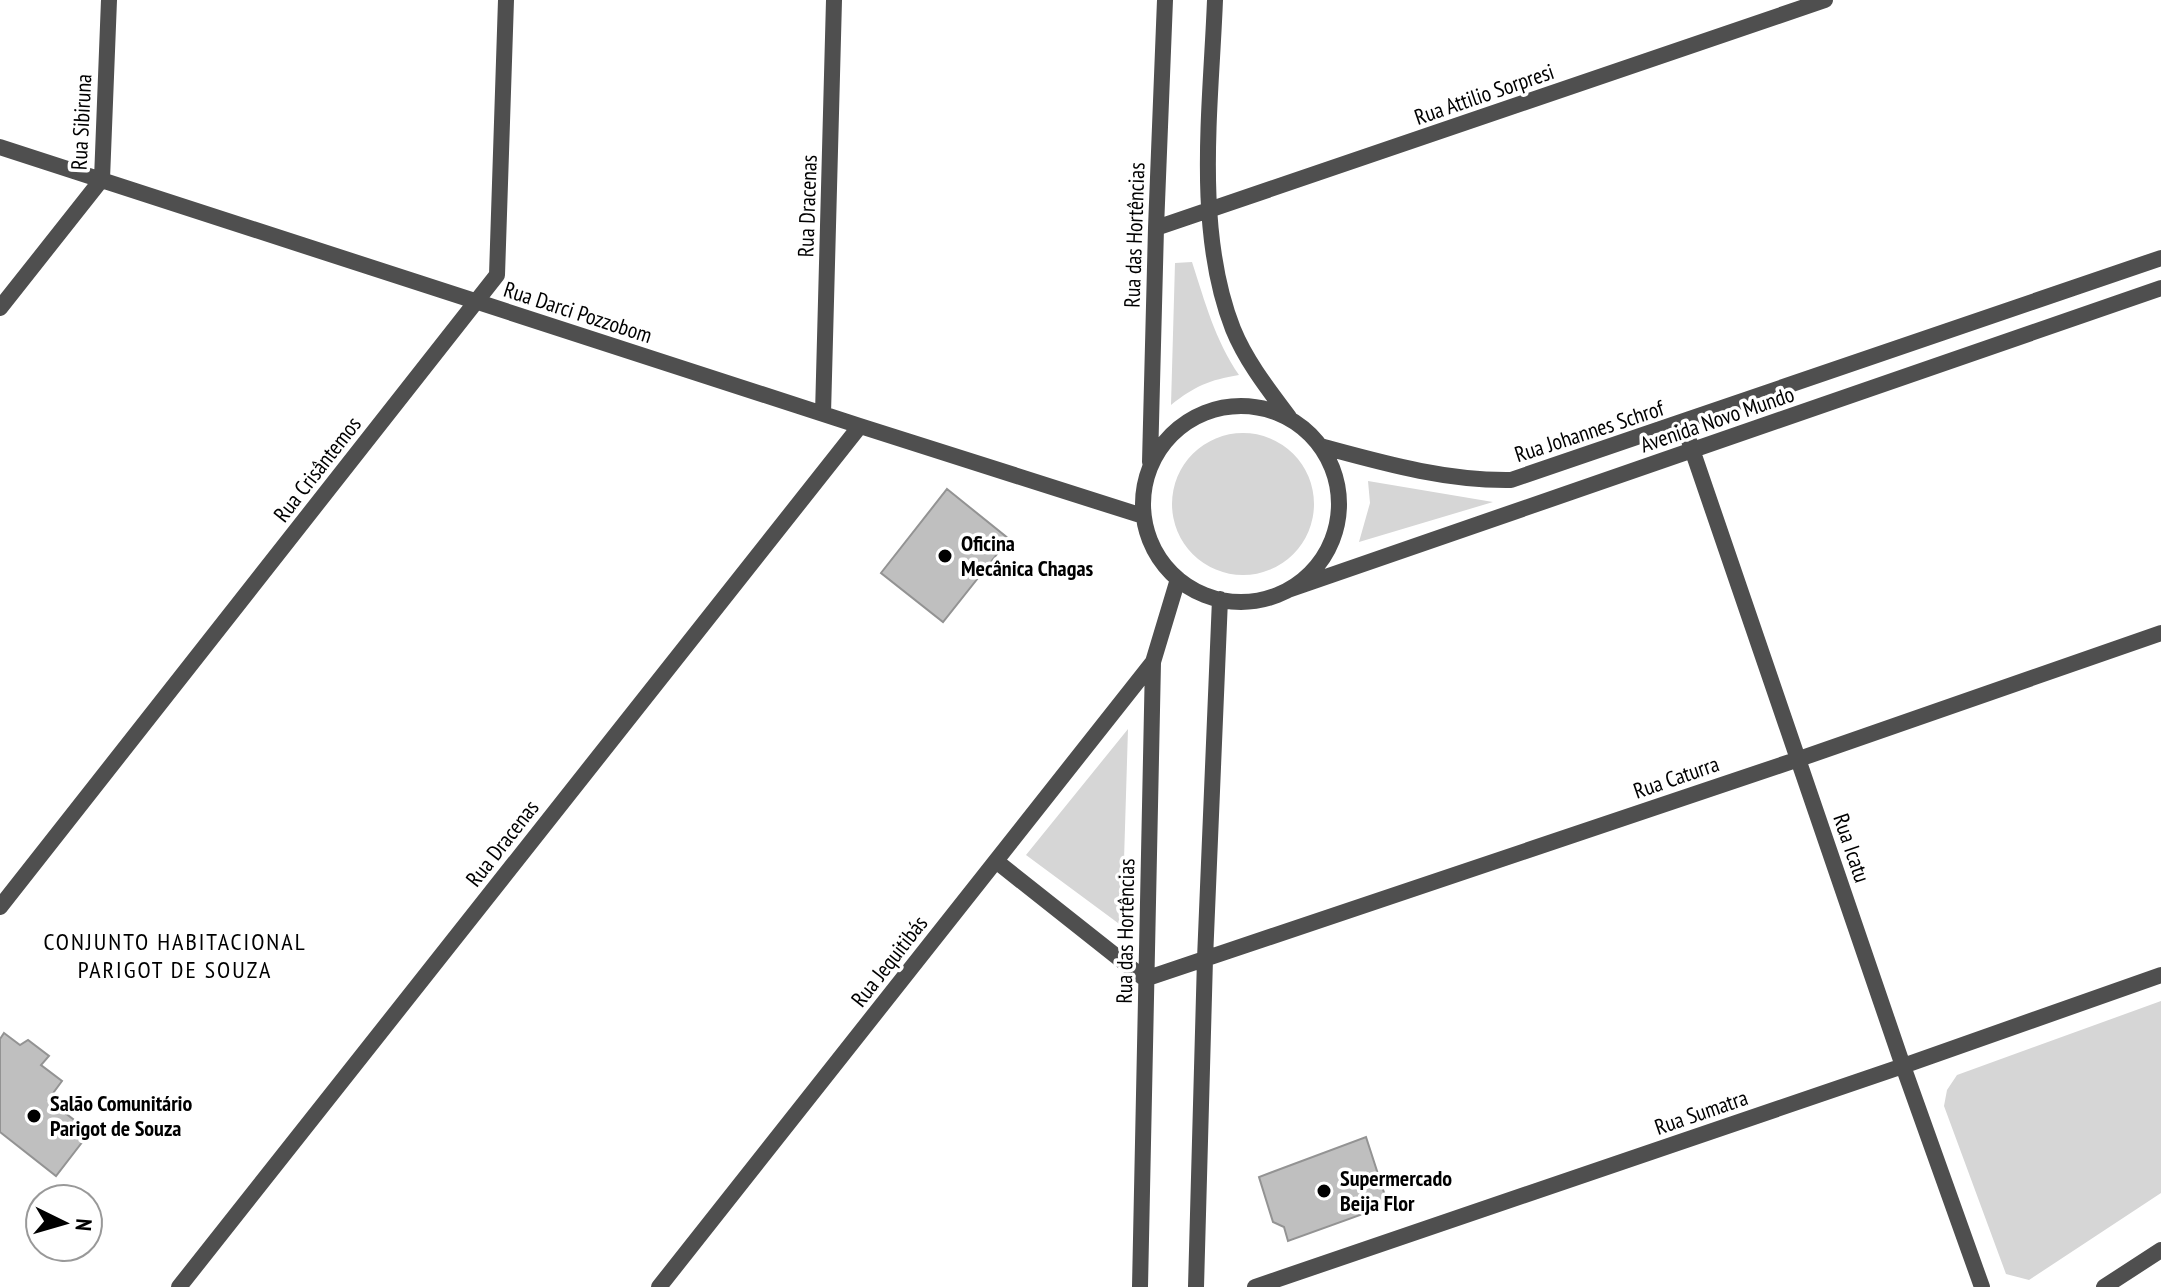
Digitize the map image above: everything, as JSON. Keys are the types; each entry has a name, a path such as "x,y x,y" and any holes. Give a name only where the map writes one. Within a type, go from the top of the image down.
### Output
{"street":[{"name":"Rua Sibiruna","path":"0,308 102,179 109,0"},
{"name":"Rua Crisântemos","path":"0,907 497,275 506,0"},
{"name":"Rua Dracenas","path":"823,414 834,0"},
{"name":"Rua das Hortências","path":"1150,471 1165,0"},
{"path":"1215,0 1208,211 1218,274 1233,328 1251,364 1290,418 1320,446 1331,464 1339,505 1337,526 1330,546 1319,563 1288,590 1249,602 1220,599 1191,588 1178,579 1156,552 1143,516 1145,483 1162,446 1175,431 1210,411 1230,406 1251,406 1290,418"},
{"name":"Rua Attilio Sorpresi","path":"1156,228 1825,0"},
{"name":"Rua Darci Pozzobom","path":"0,147 1143,516"},
{"name":"Avenida Novo Mundo","path":"1683,423 2161,258"},
{"name":"Avenida Novo Mundo","path":"1288,590 2161,288"},
{"name":"Rua Johannes Schrof","path":"1320,446 1414,471 1462,478 1511,480 1683,423"},
{"name":"Rua Icatu","path":"1683,423 1982,1287"},
{"name":"Rua Dracenas","path":"179,1287 860,426"},
{"name":"Rua das Hortências","path":"1140,1287 1153,662 1178,579"},
{"path":"1196,1287 1205,959 1220,599"},
{"name":"Rua Caturra","path":"1145,979 1799,759 2161,633"},
{"name":"Rua Jequitibás","path":"659,1287 1153,662"},
{"path":"996,861 1145,979"},
{"name":"Rua Sumatra","path":"1255,1287 2161,975"},
{"path":"2104,1287 2161,1250"}],"shaded area":[{"path":"1192,262 1217,334 1239,375 1203,385 1171,405 1175,263"},
{"path":"1243,433 1270,438 1294,453 1309,477 1314,504 1309,531 1294,555 1270,570 1243,575 1216,570 1192,555 1177,531 1172,504 1177,477 1192,453 1216,438"},
{"path":"1368,481 1493,502 1359,542 1370,503"},
{"path":"1128,729 1122,926 1026,855"},
{"path":"2161,1001 2161,1193 2029,1280 2006,1274 1944,1106 1947,1090 1957,1075"}],"building":[{"name":"Oficina Mecânica Chagas","path":"947,489 1009,539 943,622 881,573"},
{"name":"Salão Comunitário Parigot de Souza","path":"4,1033 20,1045 28,1040 49,1056 41,1065 62,1081 48,1100 90,1132 56,1176 0,1132 0,1039"},
{"name":"Supermercado Beija Flor","path":"1366,1137 1388,1205 1288,1241 1284,1227 1273,1222 1259,1177"}],"place":[{"name":"Oficina Mecânica Chagas","path":"945,556"},
{"name":"Salão Comunitário Parigot de Souza","path":"34,1116"},
{"name":"Supermercado Beija Flor","path":"1324,1191"}],"district":[{"name":"CONJUNTO HABITACIONAL PARIGOT DE SOUZA","path":"175,956"}]}
